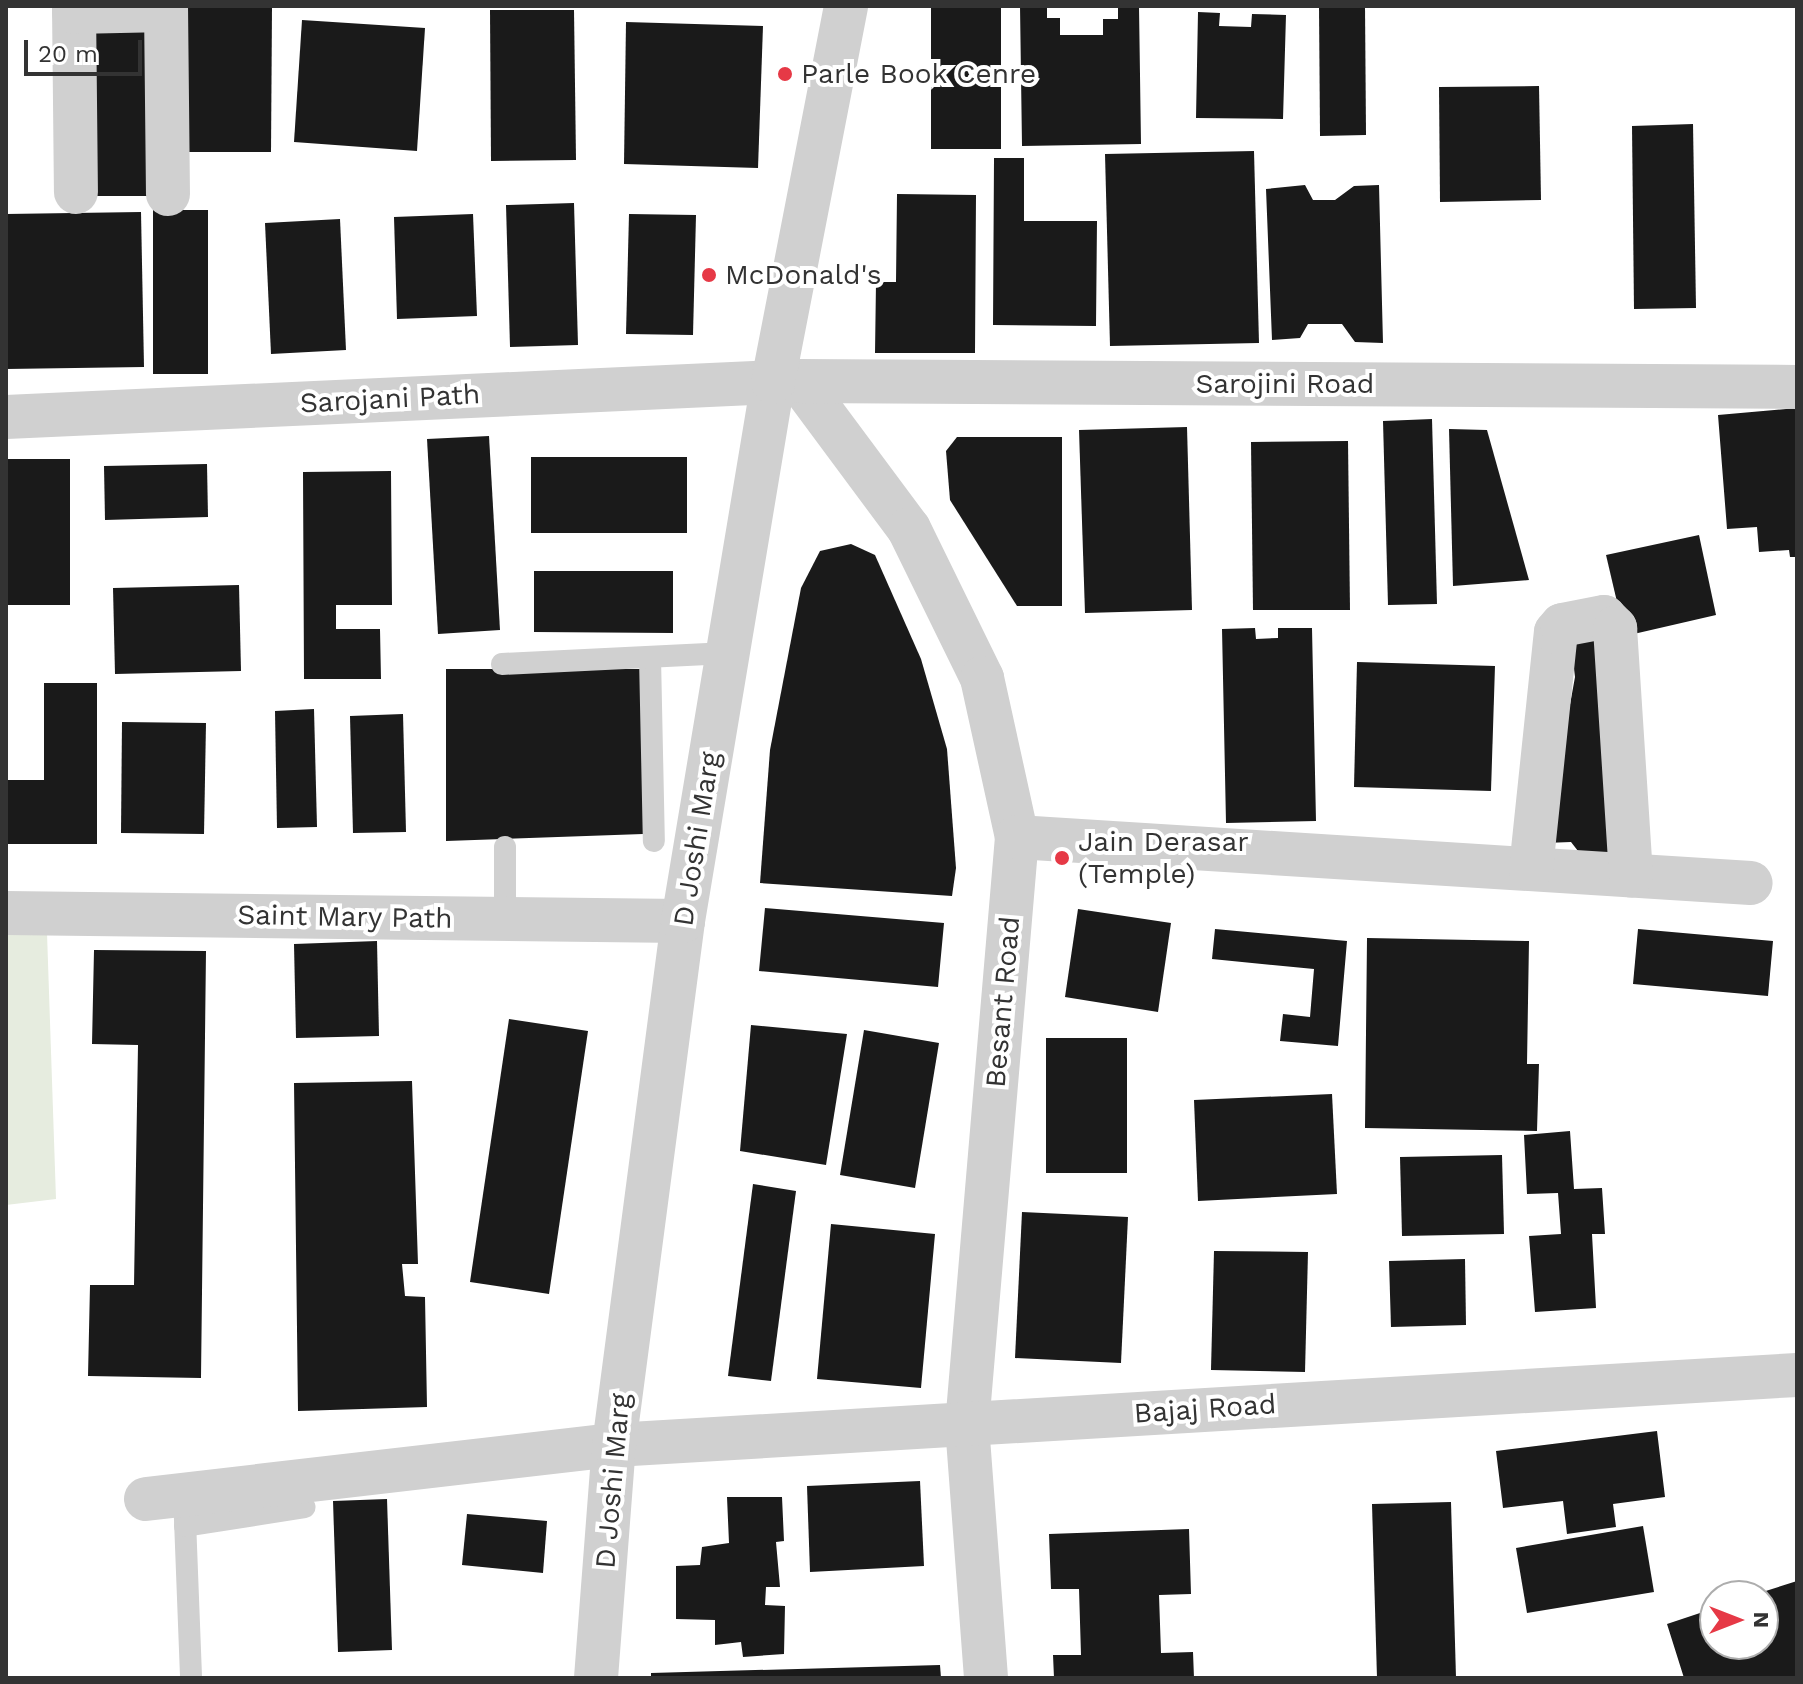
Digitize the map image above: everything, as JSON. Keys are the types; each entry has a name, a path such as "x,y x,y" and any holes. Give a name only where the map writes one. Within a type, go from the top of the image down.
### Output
{"street":[{"name":"D Joshi Marg","path":"596,1678 614,1445 683,921 728,653 786,381 846,6"},
{"path":"76,192 74,9 166,8 168,194"},
{"name":"Sarojini Road","path":"786,381 1797,387"},
{"name":"Sarojani Path","path":"6,417 786,381"},
{"name":"Besant Road","path":"786,381 909,529 982,678 1017,837 967,1425 986,1678"},
{"path":"1532,864 1556,632 1562,625 1604,617 1615,628 1631,869"},
{"path":"1017,837 1631,869 1751,883"},
{"name":"Saint Mary Path","path":"6,913 683,921"},
{"name":"Bajaj Road","path":"172,1506 614,1445 1797,1375"}],"lane":[{"path":"502,664 728,653"},
{"path":"650,657 652,841 697,838"},
{"path":"505,847 505,919"},
{"path":"191,1678 172,1506 305,1507"}],"shaded area":[{"path":"47,933 56,1199 6,1205 6,934"}],"building":[{"path":"185,6 272,7 271,152 183,152"},
{"path":"931,6 1001,6 1001,149 931,149"},
{"path":"1020,6 1047,6 1047,18 1060,18 1060,35 1103,35 1103,19 1118,19 1118,6 1139,6 1141,144 1022,146"},
{"path":"1319,6 1365,6 1366,135 1320,136"},
{"path":"490,10 574,10 576,160 491,161"},
{"path":"1198,12 1220,13 1219,26 1251,27 1252,14 1286,15 1283,119 1196,118"},
{"path":"81,17 165,17 165,196 81,196"},
{"path":"302,20 425,28 417,151 294,142"},
{"path":"626,22 763,26 758,168 624,164"},
{"path":"1539,86 1541,200 1440,202 1439,87"},
{"path":"1693,124 1696,308 1634,309 1632,126"},
{"path":"1254,151 1259,343 1110,346 1105,154"},
{"path":"994,158 1024,158 1024,221 1097,221 1096,326 993,325"},
{"path":"1305,185 1313,200 1335,200 1354,186 1379,185 1383,343 1355,342 1342,324 1308,324 1300,338 1272,340 1266,189"},
{"path":"897,194 976,195 975,353 875,353 876,282 896,282"},
{"path":"574,203 578,345 510,347 506,205"},
{"path":"153,210 208,210 208,374 153,374"},
{"path":"141,212 144,367 6,369 6,214"},
{"path":"473,214 477,316 397,319 394,217"},
{"path":"629,214 696,215 693,335 626,334"},
{"path":"340,219 346,350 271,354 265,223"},
{"path":"1797,408 1797,557 1790,557 1789,550 1759,552 1757,527 1727,529 1718,415"},
{"path":"1432,419 1437,604 1388,605 1383,421"},
{"path":"1187,427 1192,610 1085,613 1079,430"},
{"path":"1449,429 1487,430 1529,580 1453,586"},
{"path":"489,436 500,630 438,634 427,439"},
{"path":"957,437 1062,437 1062,606 1017,606 950,500 946,451"},
{"path":"1348,441 1350,610 1253,610 1251,442"},
{"path":"531,457 687,457 687,533 531,533"},
{"path":"6,459 70,459 70,605 6,605"},
{"path":"207,464 208,517 105,520 104,466"},
{"path":"391,471 392,605 336,605 336,629 380,629 381,679 304,679 303,472"},
{"path":"1699,535 1716,615 1625,636 1606,555"},
{"path":"851,544 875,555 921,659 947,749 956,868 952,896 760,883 770,750 801,588 820,551"},
{"path":"534,571 673,571 673,633 534,632"},
{"path":"239,585 241,671 115,674 113,588"},
{"path":"1606,624 1622,854 1585,860 1571,842 1545,843 1575,677 1570,634"},
{"path":"1255,628 1256,639 1278,638 1278,628 1312,628 1316,821 1226,823 1222,629"},
{"path":"1357,662 1495,666 1491,791 1354,787"},
{"path":"446,669 645,669 643,834 446,841"},
{"path":"44,683 97,683 97,844 6,844 6,780 44,780"},
{"path":"314,709 317,827 277,828 275,711"},
{"path":"403,714 406,832 353,833 350,716"},
{"path":"122,722 206,723 204,834 121,833"},
{"path":"765,908 944,923 938,987 759,971"},
{"path":"1078,909 1171,923 1158,1012 1065,997"},
{"path":"1215,929 1347,941 1338,1046 1280,1041 1283,1014 1310,1017 1314,969 1212,959"},
{"path":"1638,929 1773,941 1768,996 1633,984"},
{"path":"1367,938 1529,941 1527,1064 1539,1064 1537,1131 1365,1128"},
{"path":"377,941 379,1036 296,1038 294,944"},
{"path":"94,950 206,951 201,1378 88,1376 90,1285 134,1285 138,1045 92,1044"},
{"path":"509,1019 588,1031 549,1294 470,1282"},
{"path":"751,1025 847,1034 826,1165 740,1151"},
{"path":"864,1030 939,1043 915,1188 840,1175"},
{"path":"1046,1038 1127,1038 1127,1173 1046,1173"},
{"path":"412,1081 418,1264 402,1264 405,1296 425,1297 427,1407 298,1411 294,1083"},
{"path":"1332,1094 1337,1194 1198,1201 1194,1100"},
{"path":"1570,1131 1574,1189 1602,1188 1605,1234 1592,1234 1596,1308 1535,1312 1529,1236 1561,1234 1558,1193 1527,1194 1524,1135"},
{"path":"1502,1155 1504,1234 1402,1236 1400,1157"},
{"path":"753,1184 796,1191 771,1381 728,1376"},
{"path":"1022,1212 1128,1217 1121,1363 1015,1358"},
{"path":"831,1224 935,1234 921,1388 817,1379"},
{"path":"1214,1251 1308,1252 1305,1372 1211,1370"},
{"path":"1465,1259 1466,1325 1391,1327 1389,1261"},
{"path":"1657,1431 1665,1497 1613,1504 1616,1527 1567,1534 1563,1501 1503,1508 1496,1451"},
{"path":"920,1481 924,1566 810,1572 807,1486"},
{"path":"727,1497 782,1497 784,1541 776,1542 780,1587 766,1587 765,1605 785,1606 784,1654 743,1657 741,1642 715,1645 715,1620 676,1619 676,1566 700,1565 702,1547 729,1543"},
{"path":"387,1499 392,1650 338,1652 333,1501"},
{"path":"1451,1502 1456,1678 1377,1678 1372,1504"},
{"path":"467,1514 547,1521 543,1573 462,1565"},
{"path":"1643,1526 1654,1592 1527,1613 1516,1548"},
{"path":"1189,1529 1191,1594 1159,1595 1161,1653 1193,1652 1194,1678 1054,1678 1053,1655 1081,1655 1079,1589 1051,1589 1049,1534"},
{"path":"1797,1581 1797,1678 1684,1678 1667,1624 1699,1613 1699,1660 1779,1660 1779,1587"},
{"path":"940,1665 941,1678 651,1678 651,1673"}],"place":[{"name":"Parle Book Cenre","path":"785,74"},
{"name":"McDonald's","path":"709,275"},
{"name":"Jain Derasar (Temple)","path":"1062,858"}]}
